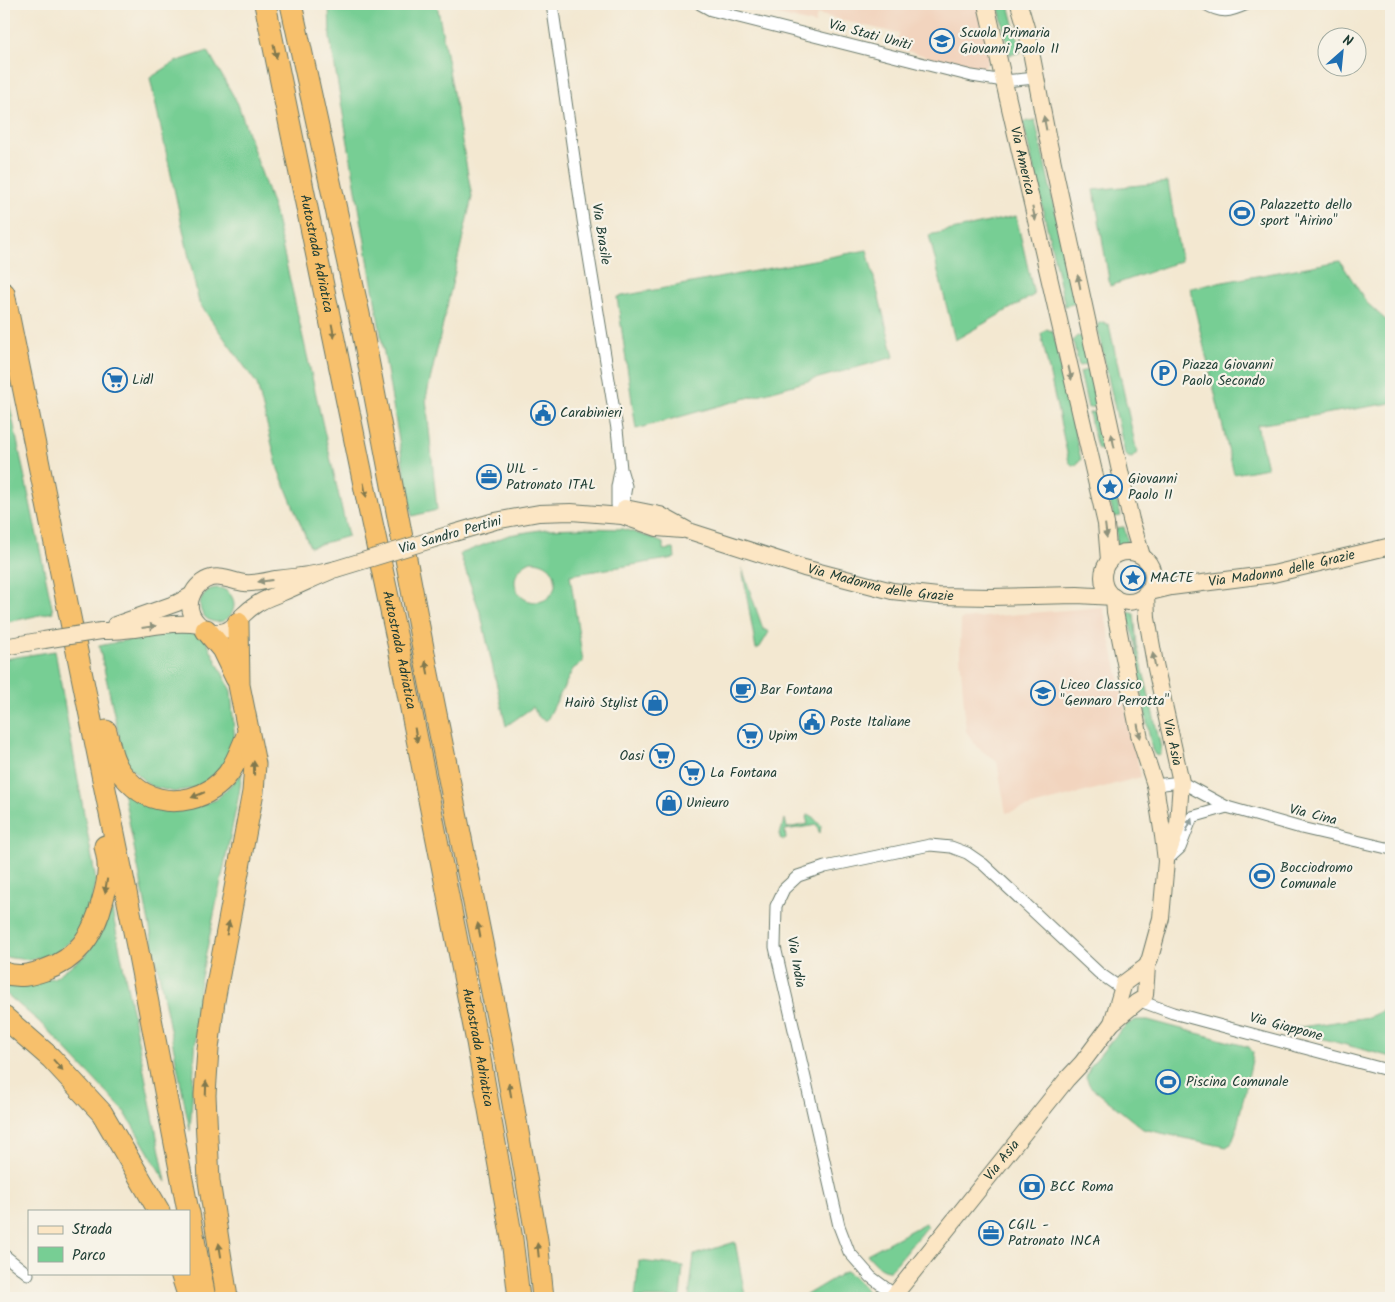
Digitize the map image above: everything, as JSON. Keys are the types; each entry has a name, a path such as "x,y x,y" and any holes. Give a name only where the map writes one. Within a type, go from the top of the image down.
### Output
{"highway":[{"name":"Autostrada Adriatica","path":"265,4 399,648 473,1022 512,1239 518,1298"},
{"name":"Autostrada Adriatica","path":"291,4 361,323 428,674 503,1047 537,1240 542,1298"},
{"path":"4,293 98,752 189,1210"},
{"path":"227,1298 209,1181 206,1095 208,1049 214,1001 253,792 255,764 239,685 240,619"},
{"path":"203,628 222,649 239,685"},
{"path":"84,687 100,704 112,756 121,773 145,794 167,801 182,801 208,791 217,785 234,765 248,733"},
{"path":"4,973 29,976 54,967 74,953 89,937 98,918 105,891 108,866 95,786 98,752"},
{"path":"4,1017 52,1058 102,1113 158,1210"},
{"path":"190,1217 205,1298"},
{"path":"180,1274 189,1298"}],"street":[{"name":"Via Brasile","path":"552,4 582,211 617,429 621,469 617,487 620,509"},
{"name":"Via Stati Uniti","path":"700,4 711,10 972,76 1004,81 1036,78"},
{"name":"Via America","path":"986,4 1106,524 1109,560"},
{"path":"1019,4 1027,31 1131,520 1142,556 1147,561 1152,574 1150,588 1146,593"},
{"path":"1205,4 1218,11 1231,10 1247,4"},
{"path":"1058,318 1086,313"},
{"path":"1095,480 1120,471"},
{"name":"Via Sandro Pertini","path":"4,647 100,631 169,624 188,624 215,632 223,632 231,628 257,604 333,570 513,517 540,513 620,509"},
{"name":"Via Madonna delle Grazie","path":"620,509 660,515 689,530 804,568 892,591 952,597 1077,595 1114,597 1120,600 1134,601 1146,593 1171,587 1273,574 1391,546"},
{"path":"1114,597 1105,586 1103,580 1105,566 1109,560 1115,555 1128,552 1142,556"},
{"name":"Via Sandro Pertini","path":"100,631 177,603 192,595 197,586 211,578 220,577 246,583 333,570"},
{"path":"1152,574 1171,587"},
{"path":"228,580 241,591 244,599 245,607 240,619"},
{"name":"Via Madonna delle Grazie","path":"1077,595 1103,580"},
{"name":"Via Asia","path":"1146,593 1147,618 1155,664 1181,782 1178,824 1166,861"},
{"path":"192,595 190,610 194,619 203,628"},
{"name":"Via Asia","path":"894,1297 1112,1023 1142,996 1146,966 1161,918 1166,861 1155,785 1140,739 1115,612 1114,597"},
{"path":"1155,785 1181,782"},
{"name":"Via Cina","path":"1181,782 1227,808 1391,849"},
{"name":"Via Cina","path":"1166,861 1180,848 1192,817 1227,808"},
{"name":"Via India","path":"894,1297 871,1277 850,1252 839,1226 775,947 776,906 784,889 798,876 825,867 930,845 951,847 967,853 983,864 1099,973 1124,986"},
{"path":"1142,996 1132,1002 1128,1000 1124,997 1124,986 1146,966"},
{"name":"Via Asia","path":"1112,1023 1124,986"},
{"name":"Via Giappone","path":"1142,996 1173,1013 1391,1071"},
{"path":"4,1255 28,1274"}],"shaded area":[{"name":"Scuola Primaria Giovanni Paolo II","path":"769,4 979,4 990,52 986,65 979,70 896,48 899,34 817,14 815,24 766,12"},
{"name":"Liceo Classico \"Gennaro Perrotta\"","path":"1103,607 1141,777 1006,813 997,762 977,747 966,731 960,654 961,619"}],"green space":[{"path":"329,4 437,4 472,197 426,398 437,510 412,516 330,38"},
{"path":"998,4 1009,4 1021,52 1010,55"},
{"path":"208,51 238,104 274,210 348,536 310,547 278,469 257,384 199,303 150,78 175,62"},
{"path":"1035,120 1076,303 1065,306 1023,122"},
{"path":"1168,182 1181,261 1110,286 1094,190"},
{"path":"1016,216 1034,295 955,340 929,235"},
{"path":"867,250 894,357 636,429 617,297"},
{"path":"1340,261 1367,303 1391,323 1391,403 1257,425 1267,468 1234,474 1190,288"},
{"path":"1103,322 1109,325 1137,453 1132,458 1125,454 1097,326"},
{"path":"1047,329 1053,332 1081,460 1076,465 1072,465 1069,462 1041,334"},
{"path":"1077,336 1083,339 1089,364 1079,366 1073,341"},
{"path":"1090,369 1098,406 1088,408 1080,372"},
{"path":"4,378 53,612 4,623"},
{"path":"1099,411 1107,444 1102,449 1097,447 1089,413"},
{"path":"1107,490 1111,492 1114,490 1121,516 1114,517"},
{"path":"1124,527 1129,546 1117,549 1116,528"},
{"path":"546,529 623,529 663,543 663,550 674,549 675,558 570,575 583,662 573,669 547,720 540,718 533,707 506,726 481,615 460,554 509,535","holes":["531,561 543,563 551,568 555,576 553,592 548,598 540,602 526,600 520,595 516,587 515,578 527,563"]},
{"path":"742,568 763,629 769,632 760,647 756,649"},
{"path":"217,588 224,589 229,593 233,598 233,612 229,617 224,621 217,622 210,621 205,617 201,612 200,605 201,598 205,593 210,589"},
{"path":"1130,612 1134,614 1137,645 1161,748 1159,756 1155,755 1152,750 1140,685 1136,646 1127,615"},
{"path":"173,630 192,631 205,638 231,691 235,743 230,761 199,787 174,792 150,786 128,766 121,745 99,646"},
{"path":"55,651 96,881 89,918 71,941 53,955 29,960 4,957 4,659"},
{"path":"242,773 199,987 190,1131 123,791 154,807 187,808 216,800"},
{"path":"811,815 821,826 820,833 817,825 785,830 786,839 780,838 785,819 787,828 808,824 806,817"},
{"path":"112,910 166,1182 124,1111 43,1025 4,992 4,979 13,983 54,978 86,955"},
{"path":"1390,1007 1391,1057 1287,1029 1369,1017"},
{"name":"Piscina Comunale","path":"1136,1020 1148,1020 1249,1047 1253,1053 1252,1060 1236,1131 1231,1144 1226,1147 1143,1129 1090,1086 1086,1077 1090,1067 1126,1025"},
{"path":"925,1223 927,1226 891,1270 880,1267 867,1254"},
{"path":"735,1242 745,1295 748,1298 689,1298 694,1255"},
{"path":"639,1261 683,1266 680,1298 635,1298"},
{"path":"846,1271 863,1286 868,1298 801,1298"}],"place":[{"name":"Scuola Primaria Giovanni Paolo II","path":"942,41"},
{"name":"Palazzetto dello sport \"Airino\"","path":"1242,213"},
{"name":"Piazza Giovanni Paolo Secondo","path":"1164,373"},
{"name":"Lidl","path":"115,380"},
{"name":"Carabinieri","path":"543,413"},
{"name":"UIL - Patronato ITAL","path":"489,477"},
{"name":"Giovanni Paolo II","path":"1110,487"},
{"name":"MACTE","path":"1133,578"},
{"name":"Bar Fontana","path":"743,690"},
{"name":"Liceo Classico \"Gennaro Perrotta\"","path":"1043,693"},
{"name":"Hairò Stylist","path":"655,703"},
{"name":"Poste Italiane","path":"812,722"},
{"name":"Upim","path":"750,736"},
{"name":"Oasi","path":"662,756"},
{"name":"La Fontana","path":"692,773"},
{"name":"Unieuro","path":"669,803"},
{"name":"Bocciodromo Comunale","path":"1262,876"},
{"name":"Piscina Comunale","path":"1168,1082"},
{"name":"BCC Roma","path":"1032,1187"},
{"name":"CGIL - Patronato INCA","path":"991,1233"}]}
